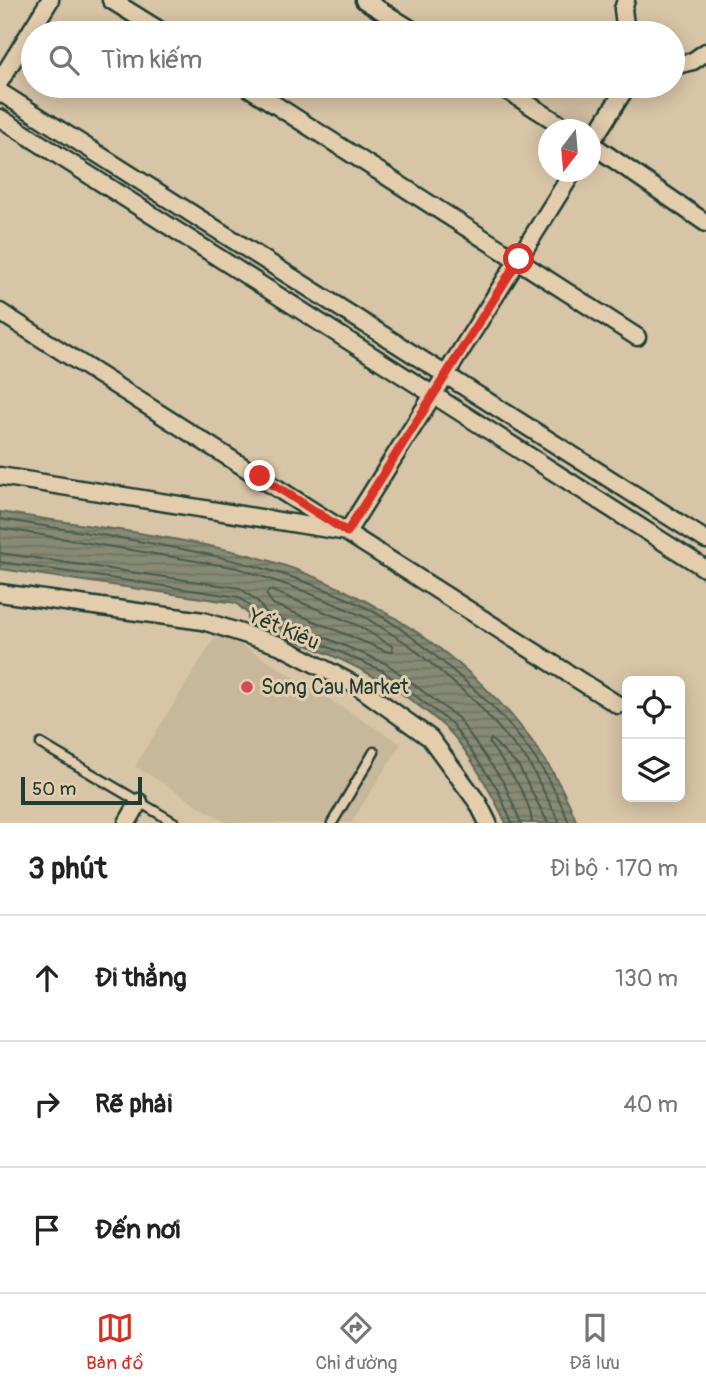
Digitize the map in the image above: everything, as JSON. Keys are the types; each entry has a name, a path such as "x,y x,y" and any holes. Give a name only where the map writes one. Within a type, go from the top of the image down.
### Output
{"street":[{"path":"37,21 50,0"},
{"path":"111,0 145,21"},
{"path":"364,0 397,21"},
{"path":"624,21 623,9 626,0"},
{"path":"0,80 21,46"},
{"path":"685,63 693,61 706,52"},
{"path":"0,92 706,540"},
{"path":"265,98 637,337"},
{"path":"519,98 552,119"},
{"path":"601,128 620,98"},
{"path":"0,118 706,569"},
{"path":"601,151 706,223"},
{"path":"347,532 567,182"},
{"path":"0,312 618,705"},
{"path":"0,476 347,532"},
{"name":"Yết Kiêu","path":"0,593 203,621 279,645 359,688 430,738 478,803 488,823"},
{"path":"127,823 139,802"}],"lane":[{"path":"41,744 175,823"},
{"path":"332,823 374,752"}],"shaded area":[{"name":"Song Cau Market","path":"219,631 401,744 351,823 227,823 135,766"}],"water":[{"path":"0,512 211,546 292,568 344,590 394,617 441,650 485,687 523,729 554,774 577,823 506,823 463,748 446,728 424,710 402,693 353,665 248,624 248,614 236,603 0,569"}],"place":[{"name":"Song Cau Market","path":"247,687"}],"route":[{"path":"260,476 347,532 519,259"}]}
